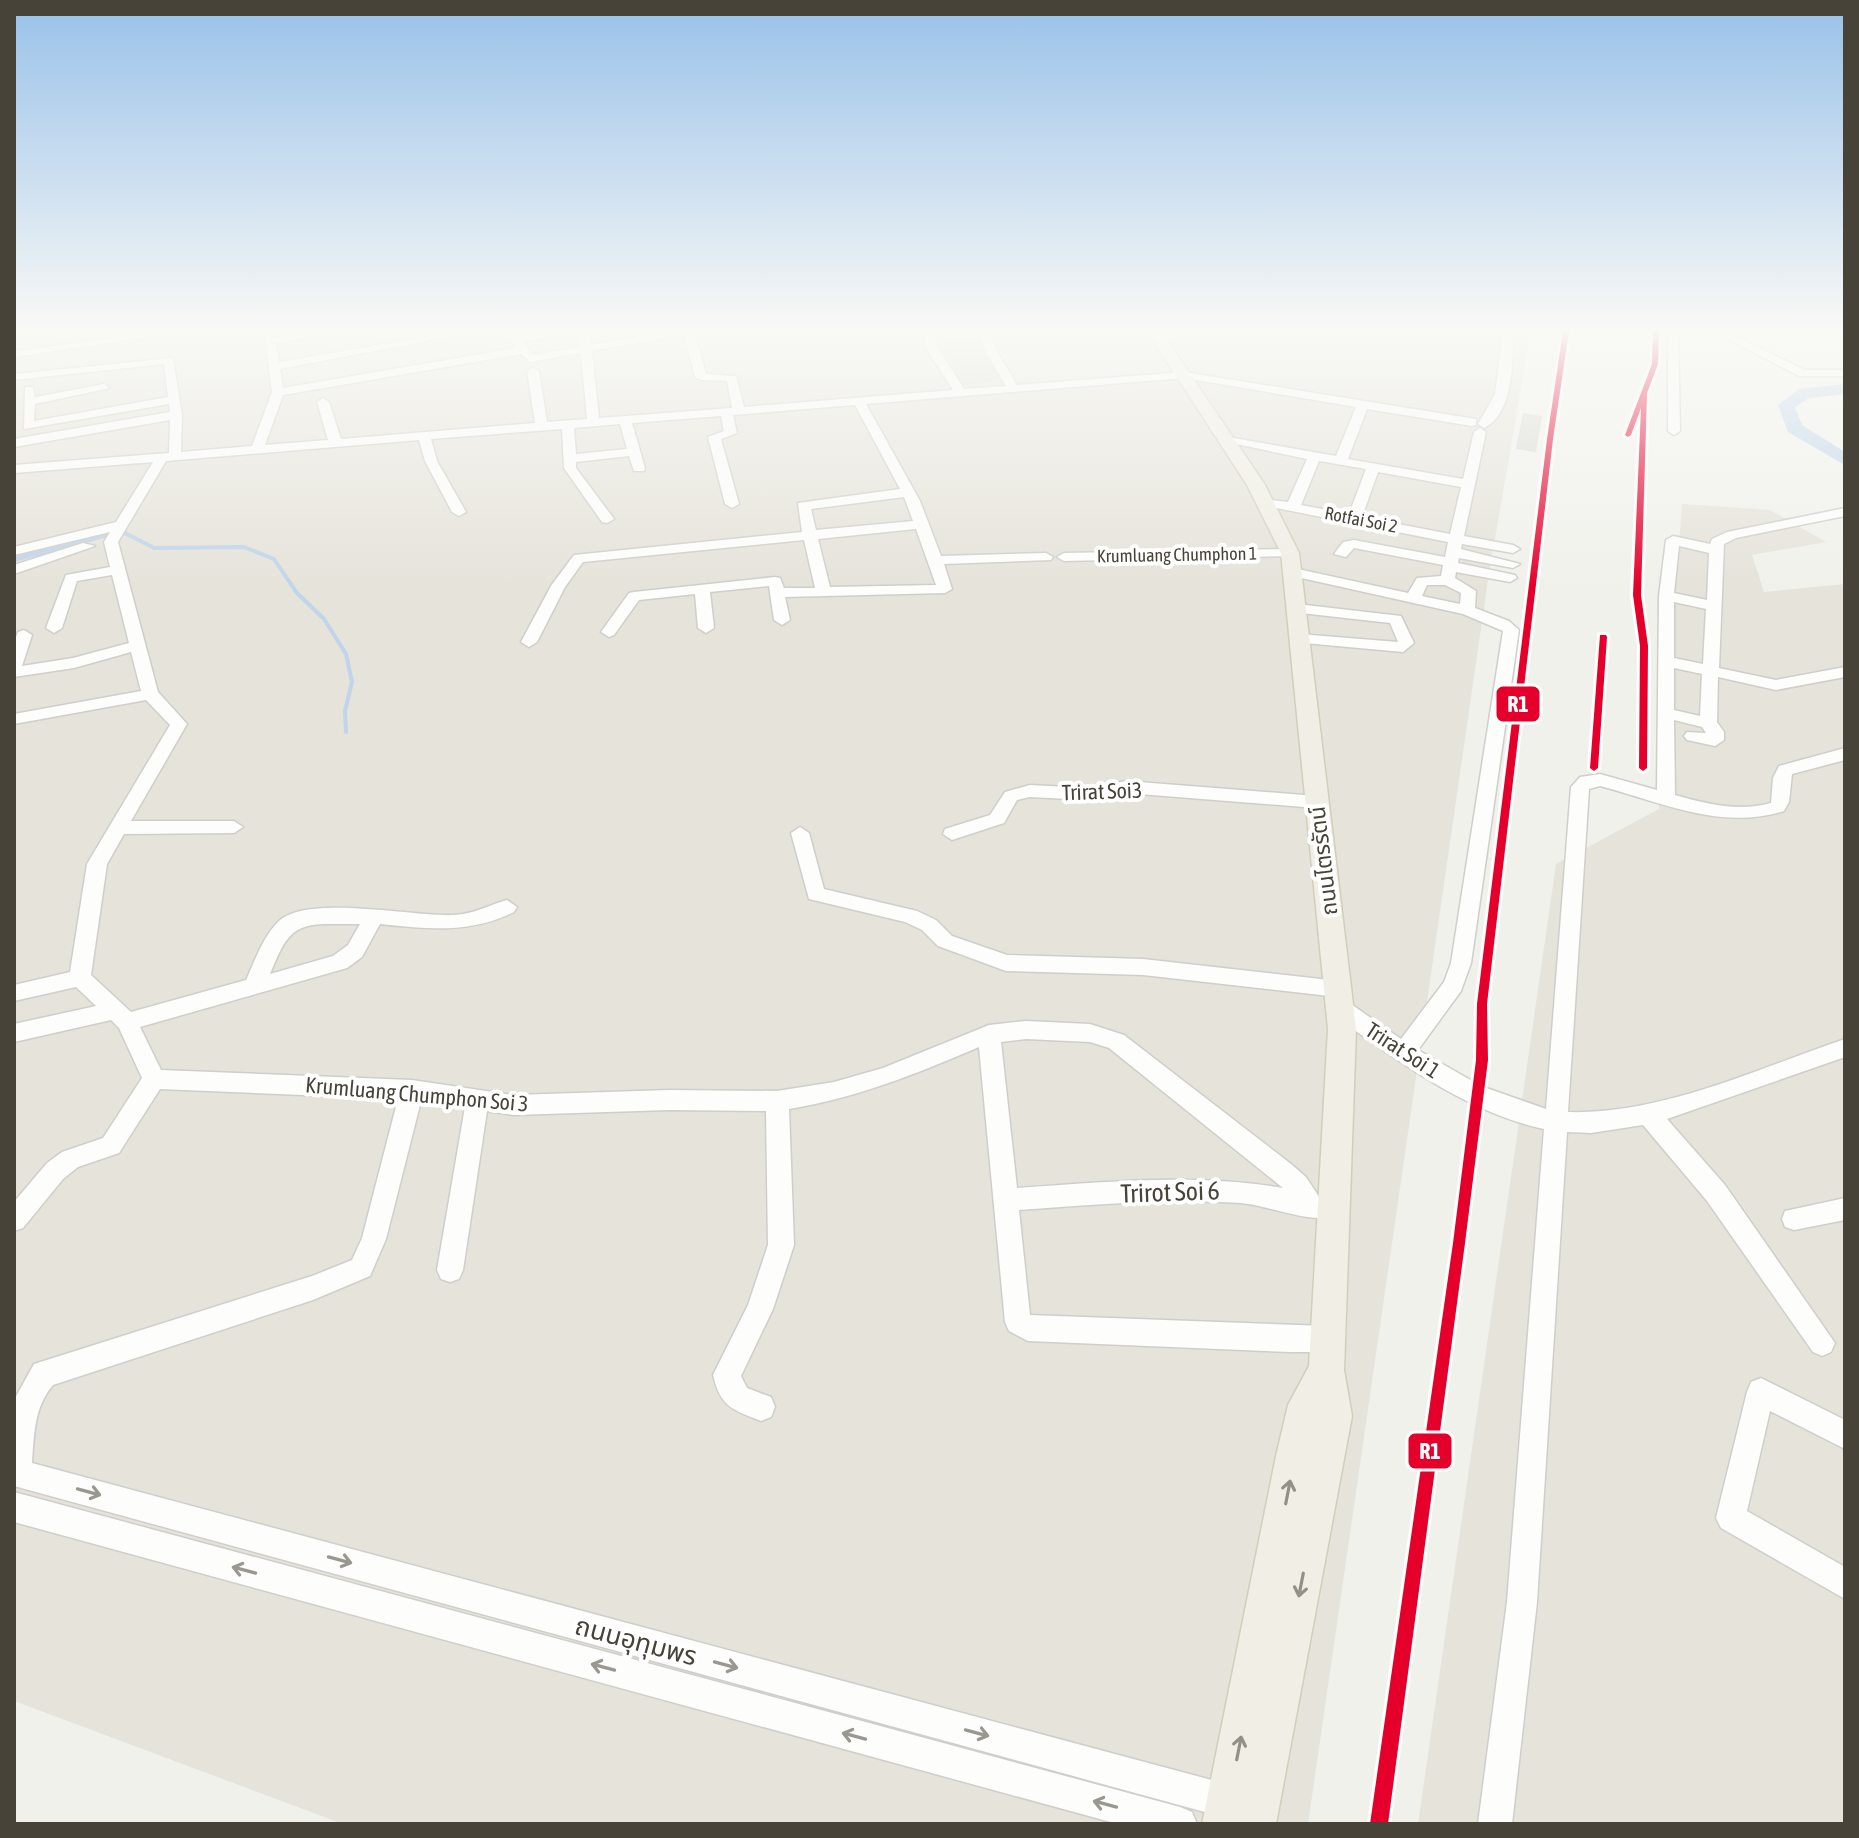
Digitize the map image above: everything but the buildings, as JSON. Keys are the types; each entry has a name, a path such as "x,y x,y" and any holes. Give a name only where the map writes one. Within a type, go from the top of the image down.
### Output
{"main road":[{"name":"ถนนไตรรัตน์","path":"1210,417 1266,502 1291,562 1340,1009 1324,1207 1326,1355 1334,1416 1241,1815"}],"street":[{"path":"28,417 28,426 77,417"},
{"path":"14,443 166,417"},
{"path":"14,570 116,534 169,457 176,417"},
{"path":"257,450 269,417"},
{"path":"328,417 336,444"},
{"path":"540,417 542,427"},
{"path":"593,417 593,423"},
{"path":"14,469 676,417"},
{"path":"732,504 714,437 731,433 733,417"},
{"path":"778,593 945,589 908,492 867,417"},
{"path":"1341,461 1359,417"},
{"path":"1415,417 1477,427"},
{"path":"1413,598 1422,581 1451,556 1469,484 1477,427 1491,417"},
{"path":"1674,417 1674,431"},
{"path":"70,418 70,433"},
{"path":"625,421 639,468"},
{"path":"568,425 569,459 576,482 607,519"},
{"path":"424,437 431,461 459,512"},
{"path":"1228,441 1469,484"},
{"path":"569,459 634,452"},
{"path":"1293,507 1315,456"},
{"path":"1354,519 1373,467"},
{"path":"823,591 803,506 908,492"},
{"name":"Rotfai Soi 2","path":"1266,502 1354,519 1451,556"},
{"path":"1708,723 1713,606 1717,550 1721,538 1845,512"},
{"path":"529,642 558,586 579,558 922,524"},
{"path":"14,551 116,534"},
{"path":"80,978 97,864 179,724 150,694 140,645 116,570 116,534"},
{"path":"1666,797 1666,596 1673,540 1717,550"},
{"path":"1341,554 1348,545 1354,544 1512,564 1451,556"},
{"path":"1451,556 1469,591 1467,610"},
{"path":"935,560 1046,557"},
{"name":"Krumluang Chumphon 1","path":"1064,557 1291,562"},
{"path":"1291,562 1413,598 1467,610 1511,630 1461,963 1454,985 1404,1052"},
{"path":"54,628 71,578 81,573 116,570"},
{"path":"609,632 634,596 775,581 782,620"},
{"path":"702,589 706,628"},
{"path":"1666,596 1713,606"},
{"path":"1297,609 1396,619 1406,645 1299,639"},
{"path":"14,666 24,635"},
{"path":"14,672 74,663 140,645"},
{"path":"1666,661 1776,685 1845,672"},
{"path":"14,719 150,694"},
{"path":"1666,713 1708,723 1715,732 1715,740 1693,736"},
{"path":"1495,1824 1522,1602 1580,787 1586,781 1600,780 1726,812 1770,811 1782,801 1781,775 1785,770 1845,754"},
{"name":"Trirat Soi3","path":"952,834 997,819 1011,796 1030,791 1088,794 1126,787 1316,802"},
{"path":"119,828 234,827"},
{"path":"800,833 816,894 910,916 929,925 945,941 1006,963 1143,967 1340,1009"},
{"path":"254,986 278,931 290,920 307,915 374,916 464,925 485,920 507,907"},
{"path":"14,1033 120,1016 254,986 348,958 374,916"},
{"path":"14,993 80,978"},
{"path":"14,1220 55,1171 70,1159 111,1146 154,1079 120,1016 80,978"},
{"name":"Trirat Soi 1","path":"1340,1009 1404,1052 1494,1102 1558,1122 1606,1122 1646,1112 1845,1048"},
{"name":"Krumluang Chumphon Soi 3","path":"154,1079 412,1090 514,1105 777,1101 834,1092 887,1076 989,1034 1026,1030 1090,1033 1116,1041 1324,1207"},
{"path":"989,1034 1018,1322 1028,1328 1101,1327 1259,1339 1326,1355"},
{"path":"16,1472 26,1400 32,1385 44,1374 313,1288 361,1268 374,1239 412,1090"},
{"path":"450,1270 477,1101"},
{"path":"761,1407 738,1398 730,1388 727,1375 760,1309 781,1245 777,1101"},
{"path":"1646,1112 1725,1205 1822,1343"},
{"name":"Trirot Soi 6","path":"1006,1200 1231,1190 1324,1207"},
{"path":"1794,1219 1845,1209"},
{"path":"1845,1435 1761,1392 1731,1518 1845,1584"},
{"name":"ถนนอุทุมพร","path":"16,1472 1241,1815"},
{"name":"ถนนอุทุมพร","path":"14,1507 1180,1824"}],"shaded area":[{"path":"14,417 1516,417 1489,573 1308,1824 343,1824 14,1701"},
{"path":"1682,504 1770,510 1826,542 1752,555 1764,592 1845,584 1845,1824 1418,1824 1556,864 1659,809"}],"waterway":[{"path":"1790,417 1794,428 1845,460"},
{"path":"97,537 125,533 154,548 244,547 274,559 297,593 324,619 346,654 352,682 345,711 346,732"},
{"path":"14,559 97,537"}],"transit line":[{"name":"R1","path":"1379,1824 1482,1060 1482,1004 1553,417"},
{"name":"R1","path":"1628,435 1635,417"},
{"name":"R1","path":"1643,768 1644,646 1637,595 1644,417"},
{"name":"R1","path":"1594,768 1603,637"}]}
